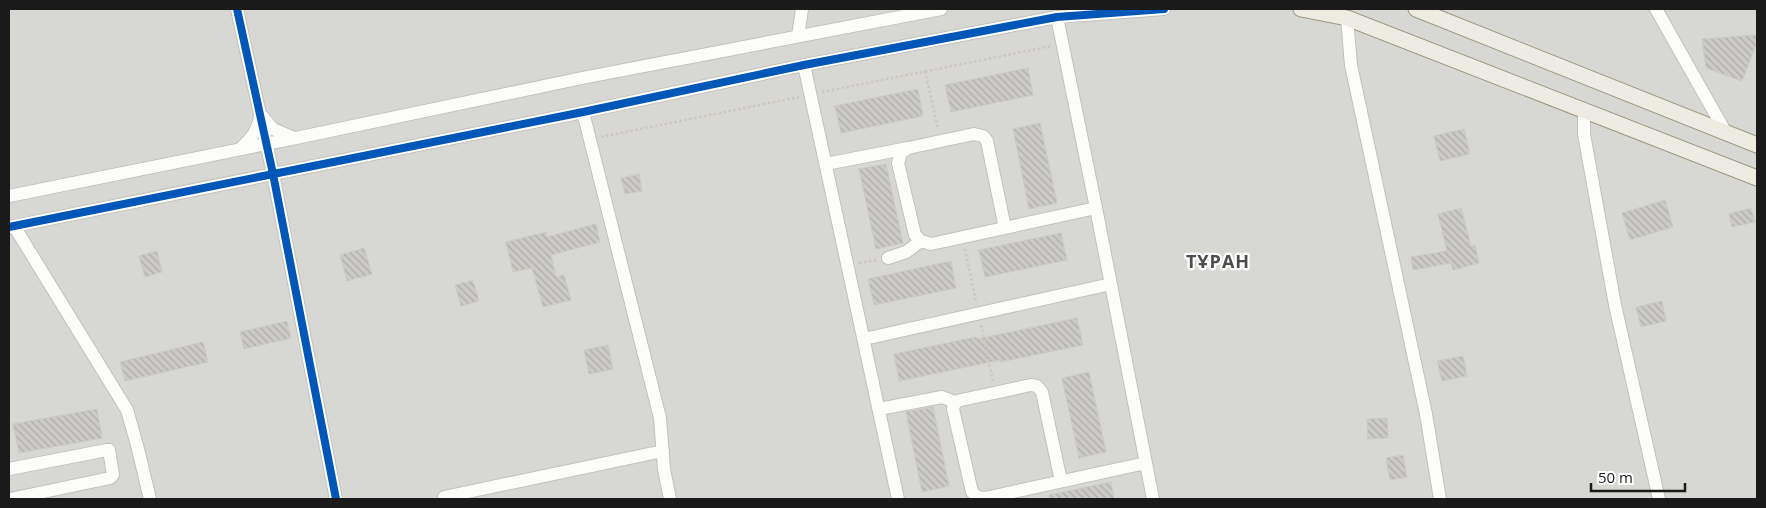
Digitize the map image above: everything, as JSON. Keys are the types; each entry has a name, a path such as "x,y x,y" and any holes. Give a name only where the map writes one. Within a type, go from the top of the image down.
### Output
{"main road":[{"path":"1301,9 1347,18 1757,178"},
{"path":"1416,9 1757,145"}],"street":[{"path":"237,9 267,144 336,499"},
{"path":"798,36 802,9"},
{"path":"9,196 582,78 941,9"},
{"path":"150,499 137,445 126,410 11,226 584,112 804,65 1057,17 1164,9"},
{"path":"1656,9 1726,133"},
{"path":"1057,17 1152,499"},
{"path":"1347,18 1352,65 1426,414 1440,499"},
{"path":"804,65 898,499"},
{"path":"1584,109 1584,134 1616,305 1659,499"},
{"path":"584,112 660,418 664,470 670,499"},
{"path":"260,114 273,129 296,138"},
{"path":"239,150 252,139 258,128 260,114"},
{"path":"826,164 974,134 983,136 987,141 1006,228"},
{"path":"908,148 901,153 898,163 915,235 921,241 931,244 1096,208"},
{"path":"888,258 906,252 921,241"},
{"path":"864,340 1111,284"},
{"path":"878,409 942,397 955,402 1030,384 1037,386 1042,392 1062,481"},
{"path":"955,402 953,409 972,492 977,497 985,498 1146,463"},
{"path":"9,469 109,450 113,475 110,478 10,499"},
{"path":"444,497 663,451"}],"path":[{"path":"590,139 1063,44"},
{"path":"925,72 940,141"},
{"path":"848,266 888,258"}],"shaded area":[{"name":"ТҰРАН","path":"9,9 1757,9 1757,499 9,499"}],"building":[{"path":"1757,35 1757,42 1742,81 1706,68 1702,39"},
{"path":"1028,68 1033,95 951,112 945,85"},
{"path":"918,89 923,116 841,133 835,106"},
{"path":"1040,123 1057,203 1029,209 1013,129"},
{"path":"1464,129 1470,154 1440,161 1434,136"},
{"path":"886,164 903,243 876,249 859,169"},
{"path":"639,174 642,191 625,194 621,178"},
{"path":"1665,200 1673,227 1630,240 1622,213"},
{"path":"1461,208 1471,246 1475,245 1479,263 1453,270 1451,263 1413,270 1411,257 1447,251 1438,214"},
{"path":"1751,208 1755,222 1732,227 1729,214"},
{"path":"596,224 600,242 551,255 556,277 564,275 571,300 543,307 532,268 513,272 506,242 546,232 547,237"},
{"path":"1061,233 1067,260 985,277 979,250"},
{"path":"364,248 372,274 347,281 340,255"},
{"path":"157,251 162,272 145,277 139,256"},
{"path":"951,261 956,288 874,305 868,279"},
{"path":"473,280 479,301 461,306 455,285"},
{"path":"1662,301 1666,321 1641,327 1636,307"},
{"path":"1077,318 1083,345 899,381 894,354"},
{"path":"287,321 291,338 244,349 240,332"},
{"path":"203,342 208,362 125,381 120,362"},
{"path":"608,345 613,369 589,374 584,350"},
{"path":"1463,356 1467,376 1442,381 1437,361"},
{"path":"1089,372 1106,452 1079,458 1062,378"},
{"path":"933,407 949,486 922,492 906,412"},
{"path":"97,409 102,438 19,453 13,424"},
{"path":"1387,418 1388,438 1368,439 1367,419"},
{"path":"1403,455 1407,477 1390,480 1386,458"},
{"path":"1111,482 1114,499 1049,499 1049,495"}],"cycle path":[{"path":"237,9 273,174 336,499"},
{"path":"9,227 583,112 804,65 1057,17 1164,9"}],"district":[{"name":"ТҰРАН","path":"1218,261"}]}
